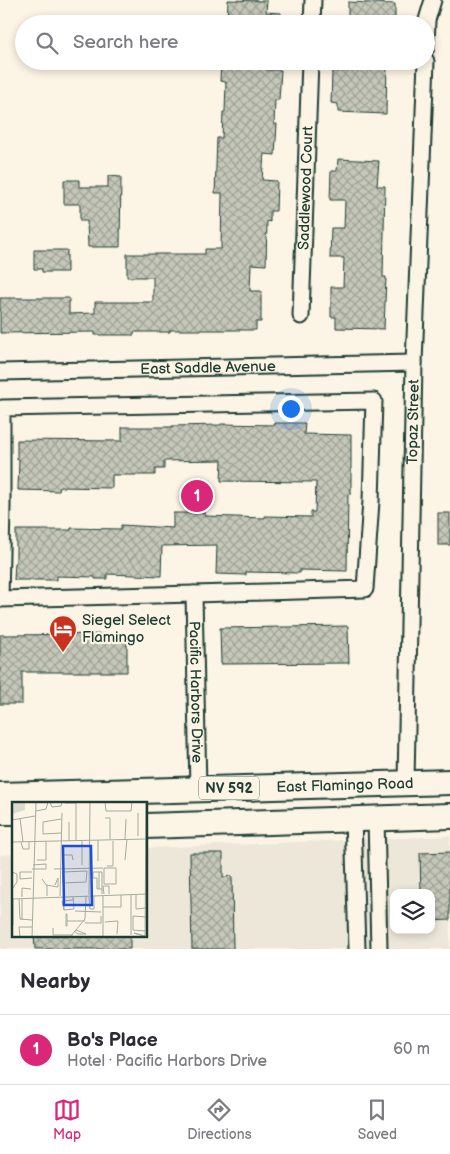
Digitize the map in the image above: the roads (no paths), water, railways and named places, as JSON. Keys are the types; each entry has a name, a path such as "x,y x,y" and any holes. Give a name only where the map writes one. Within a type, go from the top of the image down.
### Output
{"main road":[{"name":"East Flamingo Road","path":"0,795 79,798 198,790 450,782"},
{"name":"NV 592","path":"148,826 450,816"}],"street":[{"path":"312,0 312,15"},
{"path":"428,15 433,0"},
{"name":"Saddlewood Court","path":"301,316 310,70"},
{"name":"Topaz Street","path":"406,782 414,363 426,70"},
{"name":"East Saddle Avenue","path":"0,372 414,363"},
{"path":"374,401 371,500 365,589 194,594 0,599 2,408 374,401"},
{"name":"Pacific Harbors Drive","path":"194,594 198,790"},
{"path":"357,949 364,818"},
{"path":"364,818 379,949"}],"place":[{"name":"Bo's Place","path":"197,496"},
{"name":"Siegel Select Flamingo","path":"63,653"}]}
